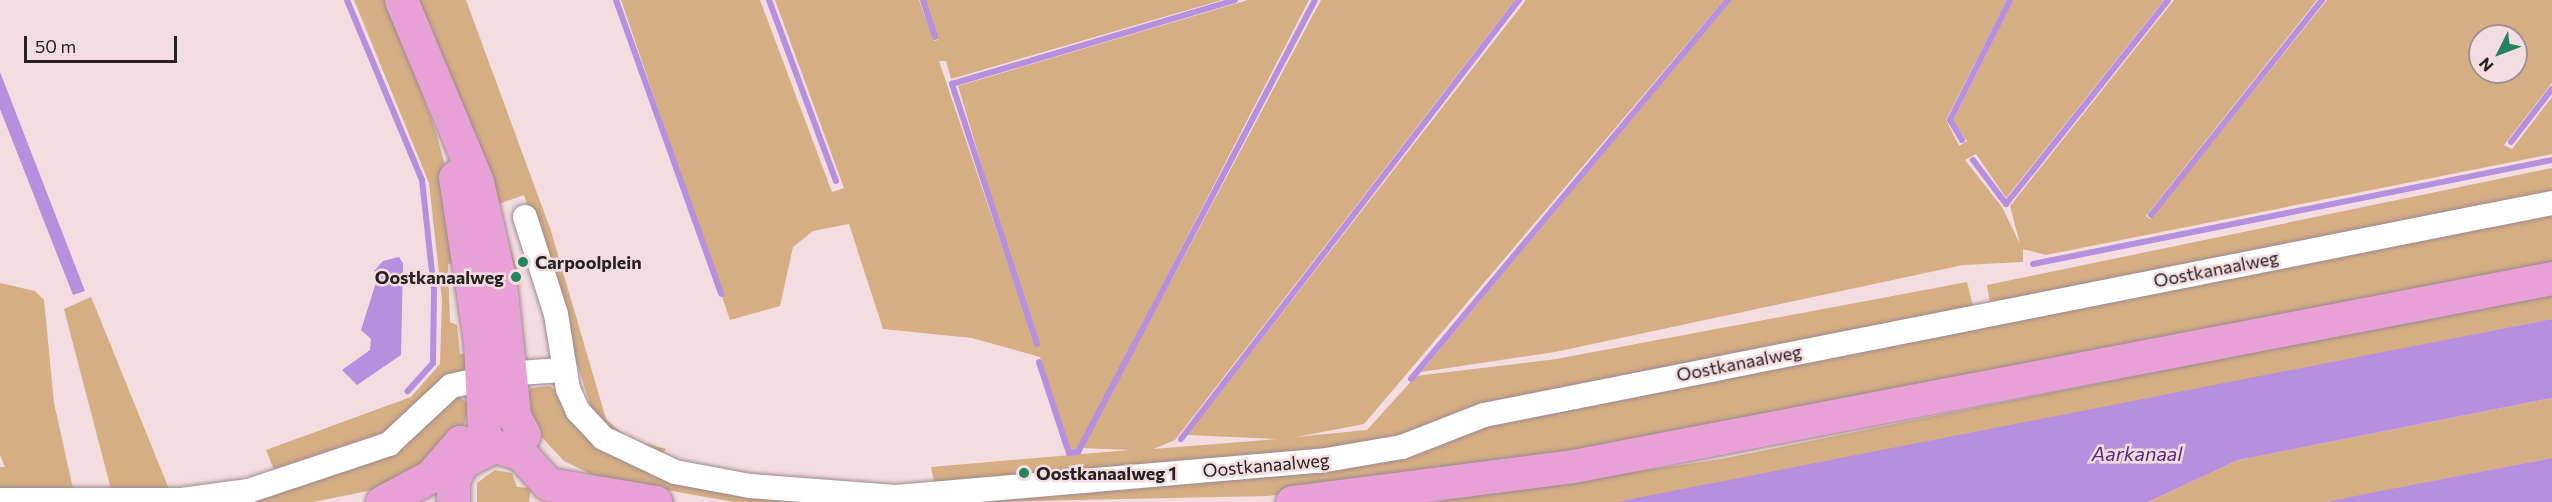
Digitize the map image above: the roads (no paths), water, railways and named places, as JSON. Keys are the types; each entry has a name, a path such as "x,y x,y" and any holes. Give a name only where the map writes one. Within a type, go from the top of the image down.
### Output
{"main road":[{"path":"402,0 441,102 469,249 481,381 480,440"},
{"path":"441,102 462,136 477,182 512,373 514,416 554,486"},
{"name":"Oostkanaalweg","path":"1292,502 1573,466 2552,278"},
{"path":"480,440 524,435"},
{"path":"381,502 427,479 451,479 465,438 513,449 528,460 541,481 554,486 655,502"}],"street":[{"name":"Oostkanaalweg","path":"525,217 556,314 562,370 578,411 603,438 675,472 750,486 896,497 1308,462 1402,447 1517,408 2552,203"},
{"path":"0,500 182,500 248,490 389,444 443,392 512,373 562,370"}],"water":[{"path":"0,72 85,291 73,295 0,109"},
{"path":"399,257 403,263 401,355 357,385 342,370 370,350 371,339 361,330 378,276 374,271 383,261"},
{"name":"Aarkanaal","path":"2552,319 2552,398 2238,460 2148,502 1616,502"},
{"path":"2552,458 2552,502 2327,502 2370,493"}],"waterway":[{"path":"347,0 422,180 434,291 433,363 408,391"},
{"path":"616,0 721,294"},
{"path":"769,0 836,181"},
{"path":"923,0 935,37"},
{"path":"1037,344 952,84 1235,0"},
{"path":"1039,362 1069,453 1078,452 1315,0"},
{"path":"1181,439 1519,0"},
{"path":"1411,379 1728,0"},
{"path":"1962,140 1950,120 2010,0"},
{"path":"1973,160 2006,204 2168,0"},
{"path":"2151,215 2322,0"},
{"path":"2511,142 2552,89"},
{"path":"2033,264 2552,160"}],"place":[{"name":"Carpoolplein","path":"523,262"},
{"name":"Oostkanaalweg","path":"516,277"},
{"name":"Oostkanaalweg 1","path":"1024,473"}]}
